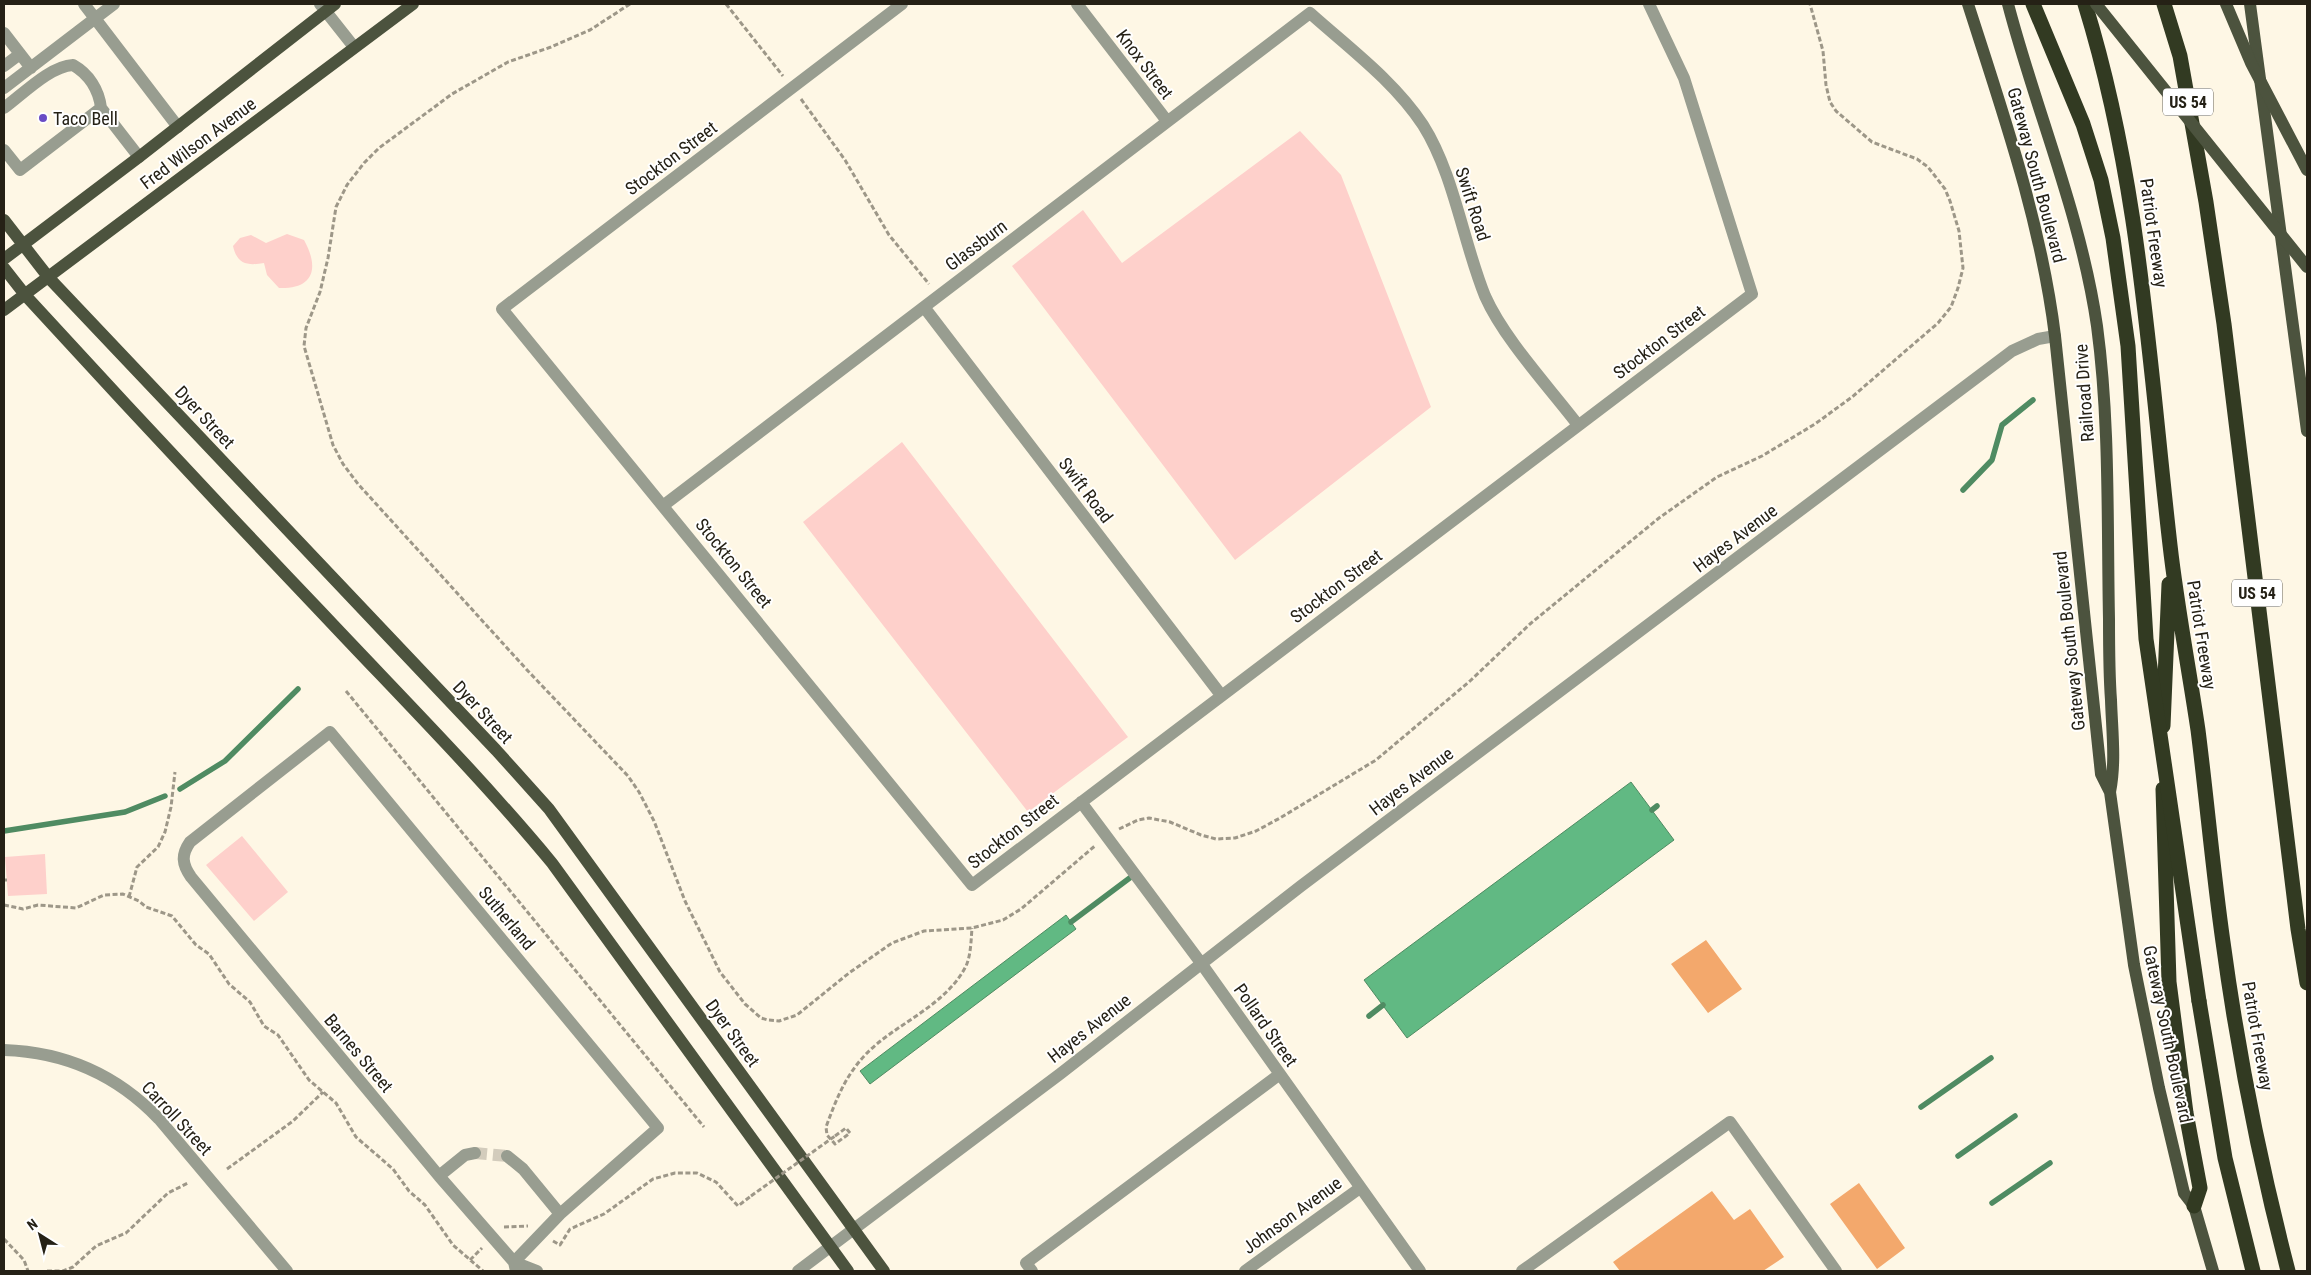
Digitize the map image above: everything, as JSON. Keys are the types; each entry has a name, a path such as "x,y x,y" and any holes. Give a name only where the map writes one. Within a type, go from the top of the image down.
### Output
{"highway":[{"path":"2033,4 2083,124 2101,180 2114,238 2128,346 2146,639 2199,1001 2225,1158 2252,1271"},
{"name":"Patriot Freeway","path":"2085,4 2096,40 2119,137 2136,228 2170,548 2197,728 2223,942 2235,1022 2260,1151 2288,1271"},
{"name":"US 54","path":"2164,4 2180,56 2206,202 2224,324 2296,909 2307,983"},
{"path":"2170,548 2162,760 2169,963 2186,1113 2200,1188 2194,1206"}],"main road":[{"name":"Fred Wilson Avenue","path":"4,310 26,296 413,4"},
{"name":"Gateway South Boulevard","path":"1968,4 2031,208 2050,299 2101,774 2110,792 2134,965 2159,1088 2184,1193 2194,1206 2213,1271"},
{"name":"Railroad Drive","path":"2008,4 2022,58 2061,176 2082,256 2097,326 2105,423 2110,691 2114,771 2110,792"},
{"path":"2096,4 2307,267"},
{"path":"2226,4 2251,63 2307,170"},
{"path":"2250,4 2307,431"},
{"name":"Fred Wilson Avenue","path":"4,259 178,127 327,6"},
{"name":"Dyer Street","path":"4,220 49,278 496,750 549,809 884,1271"},
{"path":"4,268 26,296 185,469 471,770 526,832 552,863 848,1271"}],"street":[{"path":"84,4 178,127"},
{"path":"4,88 114,4"},
{"name":"Stockton Street","path":"902,4 502,309 664,505 972,885 1220,695 1752,294 1684,78 1649,4"},
{"name":"Knox Street","path":"1077,4 1167,121"},
{"path":"327,6 354,47"},
{"name":"Glassburn","path":"664,505 1310,13"},
{"name":"Swift Road","path":"1310,13 1383,79 1422,124 1440,160 1480,282 1495,315 1578,425"},
{"path":"4,33 10,60 30,68"},
{"path":"4,108 60,67 73,65 85,74 93,84 100,99 101,108 139,157"},
{"path":"4,150 20,170 101,108"},
{"name":"Swift Road","path":"924,307 1220,695"},
{"name":"Hayes Avenue","path":"798,1271 1060,1074 1201,963 2012,351 2038,339 2055,336"},
{"name":"Sutherland","path":"183,862 185,850 190,842 330,732 658,1128 560,1214 515,1267"},
{"name":"Pollard Street","path":"1081,802 1201,963 1420,1271"},
{"name":"Barnes Street","path":"183,862 191,877 439,1176 493,1236 515,1267 537,1271"},
{"name":"Carroll Street","path":"4,1050 48,1054 77,1063 91,1068 128,1090 159,1119 286,1271"},
{"path":"1032,1271 1026,1263 1280,1074"},
{"path":"1522,1271 1730,1122 1836,1271"},
{"path":"439,1176 465,1155 476,1153"},
{"path":"507,1156 523,1169 560,1214"},
{"name":"Johnson Avenue","path":"1245,1271 1360,1188"}],"path":[{"path":"328,258 336,206 347,185 364,163 379,148 423,114 480,76 508,62 575,37 630,4"},
{"path":"726,4 793,87 845,160 889,235 939,296"},
{"path":"346,691 704,1127"},
{"path":"129,897 137,867 158,847 166,832 175,772"},
{"path":"4,905 23,909 38,905 76,908 104,895 122,894 139,901 146,907 172,916 196,945 209,954 229,984 250,1002 264,1026 278,1035 309,1080 336,1103 356,1137 393,1169 409,1191 425,1205 453,1245 482,1271"},
{"path":"470,1260 502,1228 528,1226 560,1245 570,1229 604,1214 652,1179 675,1173 698,1173 716,1182 738,1206 846,1128 850,1133 836,1144 827,1135 826,1127 847,1076 868,1052 924,1010 954,984 966,965 972,928"},
{"path":"227,1169 293,1120 322,1092"},
{"path":"47,1271 63,1271 73,1267 96,1246 126,1233 168,1193 188,1182"},
{"path":"4,1239 24,1260 28,1271"}],"shaded area":[{"path":"1300,131 1341,175 1431,407 1235,560 1012,266 1083,210 1122,263"},
{"path":"287,234 304,240 309,250 312,267 311,274 300,285 279,288 267,275 264,263 248,264 240,260 233,246 240,238 251,235 266,243"},
{"path":"902,442 1128,737 1028,812 803,522"},
{"path":"1631,782 1674,840 1407,1038 1364,980"},
{"path":"242,836 288,892 254,921 206,865"},
{"path":"45,854 47,894 8,896 5,857"},
{"path":"1066,915 1076,929 870,1084 860,1071"}],"building":[{"path":"1706,940 1742,989 1708,1013 1671,964"},
{"path":"1859,1183 1905,1248 1877,1269 1830,1204"},
{"path":"1712,1191 1734,1220 1750,1209 1784,1257 1763,1271 1620,1271 1613,1262"}],"waterway":[{"path":"1963,490 1992,460 2002,425 2033,400"},
{"path":"180,789 225,761 298,689"},
{"path":"4,831 125,812 165,796"},
{"path":"1652,810 1657,806"},
{"path":"1071,922 1135,874"},
{"path":"1369,1016 1383,1005"},
{"path":"1921,1107 1991,1058"},
{"path":"1958,1156 2015,1116"},
{"path":"1992,1203 2050,1163"}],"tunnel":[{"path":"475,1153 507,1156"}],"place":[{"name":"Taco Bell","path":"43,118"}]}
